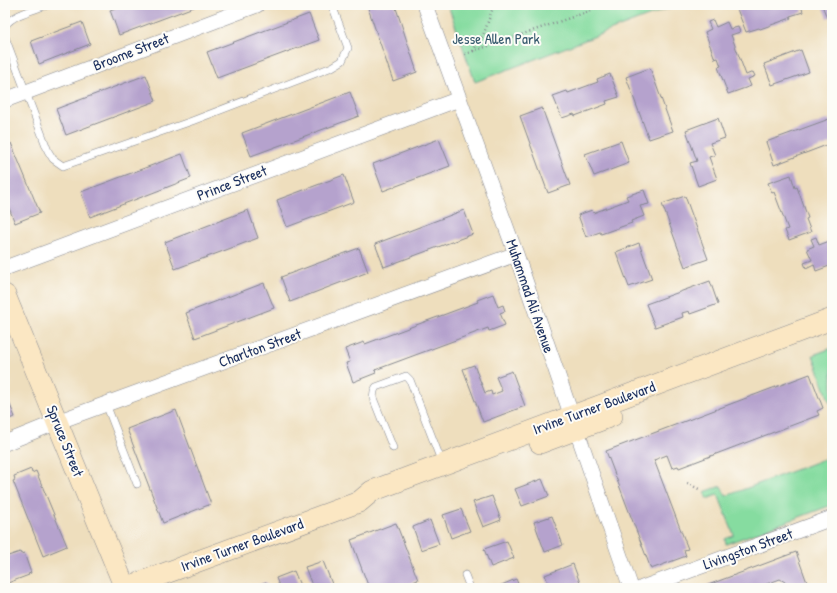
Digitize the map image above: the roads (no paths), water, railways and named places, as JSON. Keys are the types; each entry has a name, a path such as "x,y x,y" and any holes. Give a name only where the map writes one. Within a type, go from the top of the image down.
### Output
{"main road":[{"name":"Spruce Street","path":"5,295 125,588"},
{"name":"Irvine Turner Boulevard","path":"359,502 376,504 476,465 642,391 832,319"},
{"name":"Irvine Turner Boulevard","path":"125,588 359,502 372,491 442,465 574,422 832,334"}],"street":[{"name":"Broome Street","path":"5,100 257,5"},
{"name":"Muhammad Ali Avenue","path":"425,5 516,254 631,588"},
{"name":"Prince Street","path":"5,268 459,99"},
{"name":"Charlton Street","path":"5,443 57,422 516,254"},
{"name":"Livingston Street","path":"642,588 832,518"}],"lane":[{"path":"5,26 8,21 47,5"},
{"path":"5,37 48,151 53,159 63,166 192,121 332,67 342,60 348,48 332,5"},
{"path":"393,448 373,398 374,391 376,386 406,376 410,380 442,465"},
{"path":"106,404 137,484"},
{"path":"465,575 470,588"}],"park label":[{"name":"Jesse Allen Park","path":"496,39"}]}
